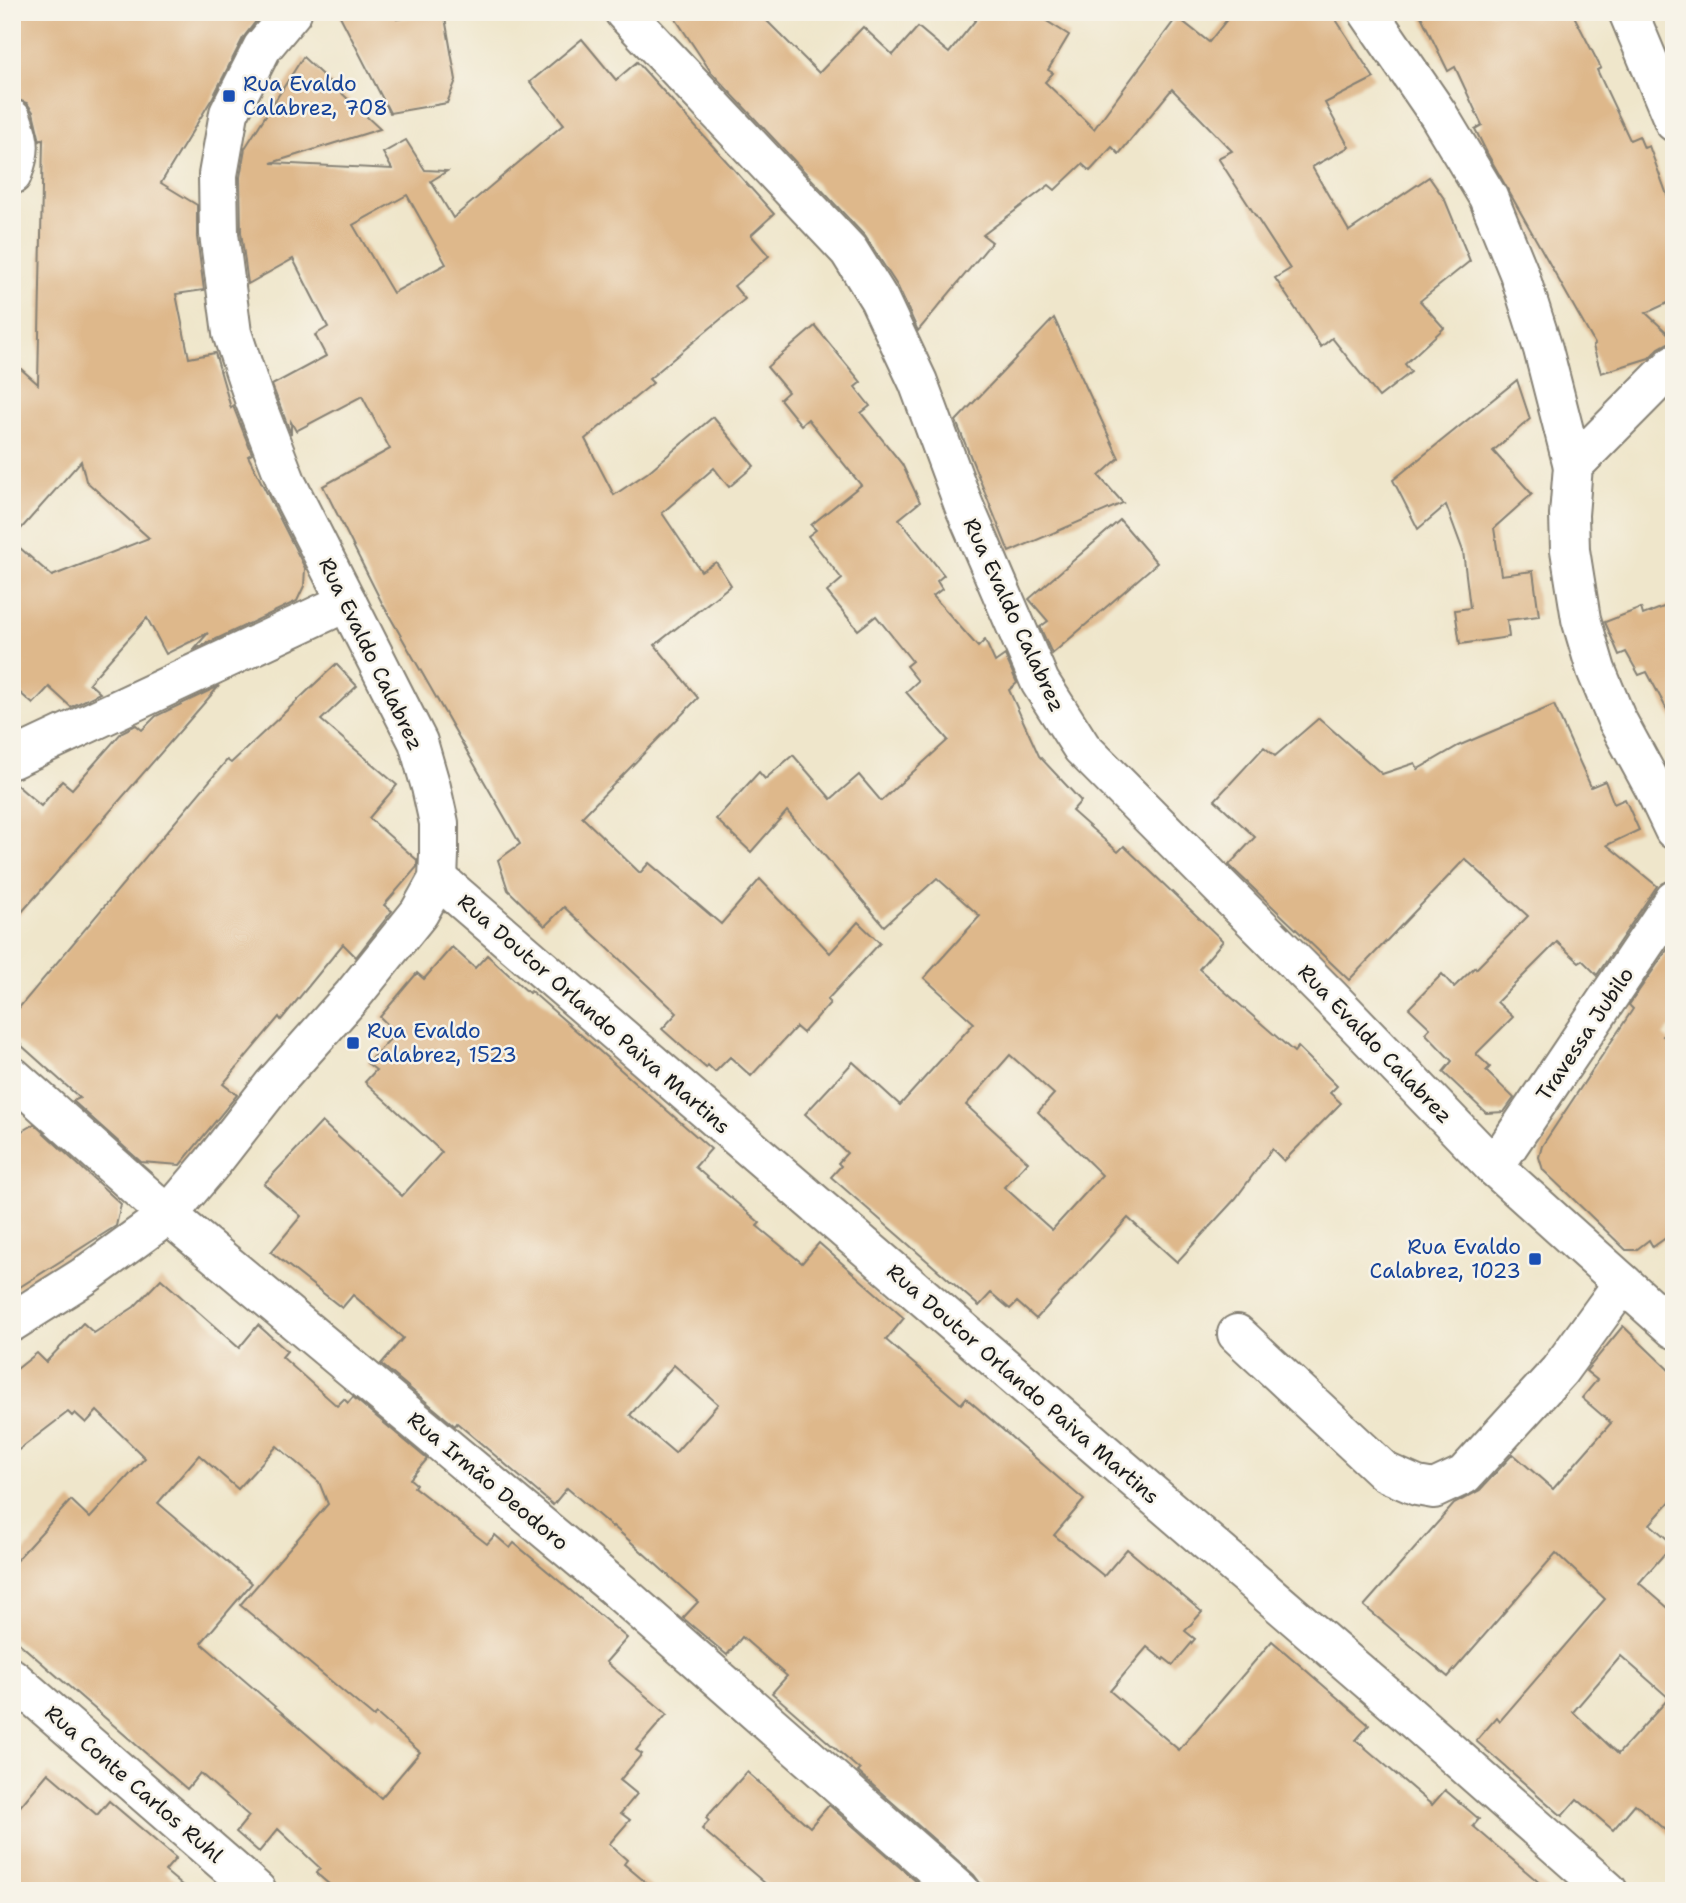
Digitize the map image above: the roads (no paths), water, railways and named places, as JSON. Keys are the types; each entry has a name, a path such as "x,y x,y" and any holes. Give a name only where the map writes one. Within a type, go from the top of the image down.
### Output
{"street":[{"name":"Rua Evaldo Calabrez","path":"12,1322 83,1277 168,1214 273,1085 353,996 419,913 438,879 439,823 418,742 287,484 232,333 219,234 218,174 229,113 262,48 292,12"},
{"path":"1368,12 1438,114 1488,197 1523,286 1543,349 1573,466 1569,514 1570,551 1581,618 1596,670 1616,718 1674,830"},
{"path":"1628,12 1674,122"},
{"name":"Rua Evaldo Calabrez","path":"639,19 849,251 878,299 918,382 964,506 1040,682 1082,748 1339,1006 1494,1167 1674,1329"},
{"path":"12,119 20,141 19,155 12,174"},
{"path":"1573,466 1674,364"},
{"path":"12,759 347,602"},
{"name":"Rua Doutor Orlando Paiva Martins","path":"438,879 1395,1703 1608,1891"},
{"name":"Travessa Jubilo","path":"1494,1167 1674,900"},
{"name":"Rua Irmão Deodoro","path":"12,1076 168,1214 612,1585 960,1891"},
{"path":"1237,1334 1385,1472 1417,1486 1434,1489 1464,1475 1559,1371 1623,1283"},
{"name":"Rua Conte Carlos Ruhl","path":"12,1678 257,1891"}],"place":[{"name":"Rua Evaldo Calabrez, 708","path":"229,96"},
{"name":"Rua Evaldo Calabrez, 1523","path":"353,1043"},
{"name":"Rua Evaldo Calabrez, 1023","path":"1535,1259"}]}
